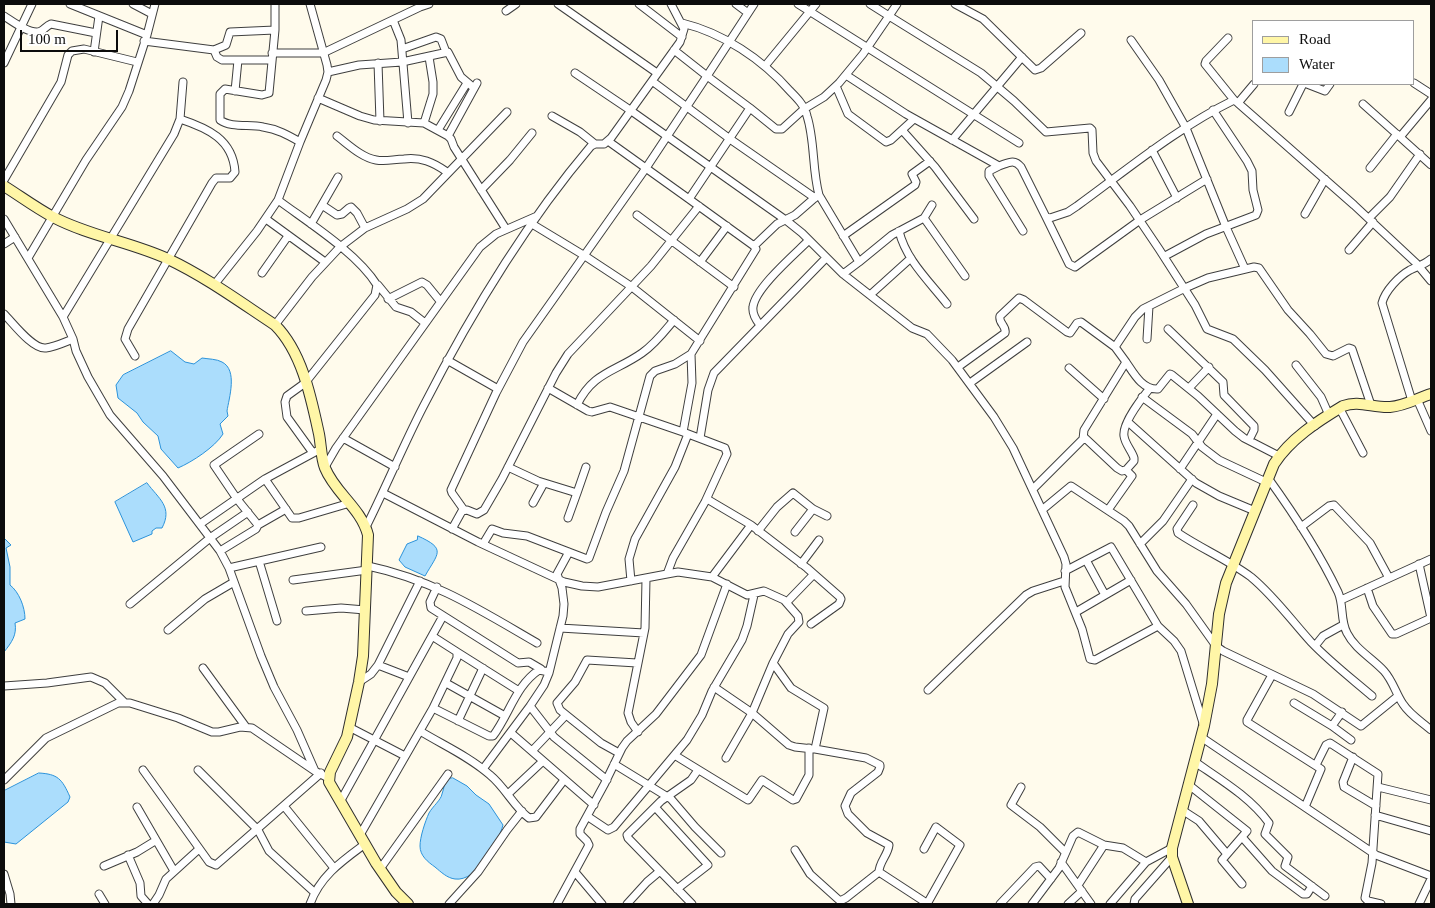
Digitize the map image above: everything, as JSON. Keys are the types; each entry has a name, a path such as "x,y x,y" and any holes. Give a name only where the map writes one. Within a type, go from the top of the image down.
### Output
{"street":[{"path":"4,63 32,4"},
{"path":"70,4 146,38 214,50 226,45 230,32 276,30"},
{"path":"133,4 152,14"},
{"path":"28,258 86,160 122,107 146,38 155,4"},
{"path":"275,4 276,30 268,93 262,95 225,89 220,94 219,118 222,122 275,130 300,142"},
{"path":"214,285 266,219 278,200 328,72 310,4"},
{"path":"214,50 217,57 222,60 323,53 420,5 429,4"},
{"path":"506,11 516,4"},
{"path":"558,4 657,73"},
{"path":"639,4 682,37"},
{"path":"366,527 447,360 494,282 532,224 580,159 591,146 604,144 608,141 682,37 684,29 682,23 671,4"},
{"path":"736,4 748,13"},
{"path":"699,206 632,287 568,354 482,512 477,514 464,510 451,490 523,342 646,168 754,4"},
{"path":"798,4 1019,142"},
{"path":"765,66 816,4"},
{"path":"870,4 981,72 1046,132 1091,128 1094,157 1164,256 1185,288 1207,329 1233,340 1265,370 1315,426"},
{"path":"674,50 776,129 780,130 804,109 824,97 836,86 868,46 897,4"},
{"path":"955,4 984,19 1033,68 1038,70 1081,34"},
{"path":"4,16 33,32 38,32 51,24 96,33"},
{"path":"94,52 99,16"},
{"path":"393,20 399,31 402,48 408,123"},
{"path":"682,23 698,27 750,55 784,84 804,109 810,124 817,196"},
{"path":"402,48 436,37 441,40 446,52 451,55 457,71 467,83 476,86 448,136"},
{"path":"1228,38 1206,61 1205,64 1209,71 1236,101 1325,179 1420,267 1431,282"},
{"path":"1131,40 1159,80 1186,128 1245,269"},
{"path":"4,180 61,82 68,55 77,50 137,62"},
{"path":"328,72 359,65 402,62 446,52"},
{"path":"424,123 433,94 429,57"},
{"path":"952,140 1022,57"},
{"path":"235,91 238,60"},
{"path":"378,63 380,121"},
{"path":"574,73 630,110 786,220 843,274 912,328 932,339 958,367 1013,448 1033,489 1064,557 1066,571 1064,581 1093,661 1158,626"},
{"path":"846,75 914,119 999,166"},
{"path":"652,81 730,139 817,196 859,262"},
{"path":"62,317 174,134 180,119 183,82"},
{"path":"438,130 467,83"},
{"path":"1415,83 1431,94"},
{"path":"1046,217 1052,218 1068,212 1152,150 1213,110 1236,101 1253,85"},
{"path":"1289,112 1304,85"},
{"path":"1308,85 1325,91 1329,85"},
{"path":"836,86 848,114 883,140 888,141 914,119"},
{"path":"318,98 360,116 380,121 424,123 448,136 506,229"},
{"path":"1370,168 1431,100"},
{"path":"1363,104 1431,165"},
{"path":"689,199 750,108"},
{"path":"1164,256 1194,240 1256,215 1258,210 1253,190 1252,171 1248,161 1213,110"},
{"path":"275,325 325,262 340,247 365,228 388,219 415,204 436,186 447,172 507,112"},
{"path":"552,116 580,132 595,144"},
{"path":"135,356 126,343 125,334 212,183 216,178 230,178 235,172 231,155 218,137 201,126 180,119"},
{"path":"902,130 930,161 974,219"},
{"path":"481,190 510,160 532,133"},
{"path":"337,136 369,158 388,161 404,158 428,160 447,172"},
{"path":"483,544 492,529 504,533 527,536 587,559 590,556 624,471 653,372 675,364 692,354 756,251 754,246 608,141"},
{"path":"1152,150 1177,198"},
{"path":"1349,250 1420,154"},
{"path":"843,236 916,184 912,174 930,161"},
{"path":"1023,231 989,176 989,171 1014,161 1019,164 1069,264 1073,267 1140,220 1207,179"},
{"path":"311,224 338,177"},
{"path":"1304,214 1325,179"},
{"path":"4,186 53,217 168,259 214,285 275,325 284,334 292,347 305,383 315,415 317,450"},
{"path":"754,246 777,224 796,215 817,196"},
{"path":"278,200 353,258 396,307 411,312 425,323"},
{"path":"322,205 337,215 351,208 357,213 365,228"},
{"path":"843,274 899,231 912,226 924,218 932,205"},
{"path":"637,215 734,286"},
{"path":"324,466 480,247 496,234 538,216"},
{"path":"924,218 965,276"},
{"path":"4,219 62,317 88,377 110,415 163,476 220,551 229,568 266,672 321,774 380,869 406,904"},
{"path":"266,219 325,262"},
{"path":"532,224 632,287 700,341"},
{"path":"700,262 727,226"},
{"path":"899,231 911,258 947,304"},
{"path":"262,273 288,236"},
{"path":"4,244 15,237"},
{"path":"760,325 753,312 757,295 809,240"},
{"path":"700,438 708,390 714,373 826,258"},
{"path":"870,295 911,258"},
{"path":"1431,259 1420,267 1409,271 1398,280 1385,296 1382,303 1414,400 1431,431"},
{"path":"1115,346 1135,316 1149,306 1214,276 1259,268 1288,310 1326,354 1333,356 1349,348 1352,349 1371,405"},
{"path":"388,299 422,282 427,285 440,301"},
{"path":"143,770 199,849 209,862 216,865 321,774 349,727 363,656 369,544 366,527 331,478 317,450 292,424 285,409 287,396 305,383 375,295 378,290 377,285"},
{"path":"958,367 1005,333 1000,316 1019,298 1067,332 1070,333 1077,323 1081,322 1115,346 1140,381 1150,388 1158,388 1170,374 1189,388 1235,431 1279,456"},
{"path":"1147,339 1149,306"},
{"path":"4,314 35,346 46,348 73,339"},
{"path":"577,405 582,394 594,380 649,348 674,320"},
{"path":"1168,329 1223,382 1224,395 1254,426 1249,440"},
{"path":"970,383 1026,342"},
{"path":"631,581 629,559 635,539 675,467 686,433 692,383 692,354"},
{"path":"447,360 498,390"},
{"path":"1033,489 1081,442 1084,437 1084,430 1126,362"},
{"path":"1296,365 1321,397 1329,415"},
{"path":"1189,388 1209,367"},
{"path":"1069,368 1104,398"},
{"path":"548,388 588,411 592,412 610,407 700,438 725,448 727,451 707,499 673,558 666,574"},
{"path":"1126,470 1134,461 1124,437 1128,422 1135,407 1150,388"},
{"path":"1134,904 1135,899 1172,853 1204,726 1212,684 1222,601 1233,564 1267,480 1279,456 1291,443 1329,415 1352,403 1392,407 1431,394"},
{"path":"1142,397 1192,434 1202,448 1219,460 1267,480 1317,553 1341,600 1343,625 1354,644 1390,679 1398,696 1408,710 1431,730"},
{"path":"1340,408 1363,453"},
{"path":"1180,469 1217,414"},
{"path":"1128,422 1192,479 1220,496 1255,510"},
{"path":"258,525 237,499 214,465 259,434"},
{"path":"1084,437 1116,468 1122,471 1126,470 1132,476 1108,510"},
{"path":"343,438 395,467"},
{"path":"200,524 265,479 317,450"},
{"path":"508,467 544,483 577,493"},
{"path":"568,518 586,467"},
{"path":"265,479 292,518 296,519 350,503"},
{"path":"1140,544 1163,521 1192,479"},
{"path":"533,503 544,483"},
{"path":"1042,510 1071,486 1108,510 1129,526 1157,571 1186,604 1216,646 1313,694 1363,726 1398,696"},
{"path":"383,493 483,544 558,579 582,586 598,587 678,572 712,577 744,594 754,595 764,591 787,602 800,620 788,634 773,663 752,713 726,758"},
{"path":"758,530 791,494 796,494 813,509 827,516"},
{"path":"707,499 758,530 802,564 841,599 839,604 811,624"},
{"path":"1192,505 1177,528 1178,533 1233,564 1268,593 1314,646 1372,696"},
{"path":"1301,527 1329,506 1334,505 1370,543 1389,578"},
{"path":"220,551 256,529 258,525 286,509"},
{"path":"795,532 813,509"},
{"path":"452,529 464,510"},
{"path":"130,604 210,538 248,512"},
{"path":"712,577 751,525"},
{"path":"802,564 819,540"},
{"path":"229,568 321,547"},
{"path":"1066,571 1111,548 1158,626 1174,641 1181,651 1204,726"},
{"path":"483,769 530,706 550,672 564,604 562,588 557,574 569,552"},
{"path":"1341,600 1431,559"},
{"path":"1086,560 1105,595"},
{"path":"259,561 277,622"},
{"path":"1367,588 1373,606 1392,634 1396,634 1431,618 1419,564"},
{"path":"293,580 367,568 396,573 437,587 469,603 537,643"},
{"path":"787,602 814,574"},
{"path":"638,732 631,722 628,713 644,633 646,579"},
{"path":"1076,612 1131,580"},
{"path":"359,682 370,674 378,664 420,581"},
{"path":"928,690 1026,595 1064,581"},
{"path":"168,630 205,599 234,582"},
{"path":"558,904 589,845 580,831 619,753 627,741 656,714 701,655 727,584"},
{"path":"437,587 430,604 431,608 518,663 529,662 550,672"},
{"path":"588,816 604,828 611,829 676,756 694,729 714,687 742,640 754,595"},
{"path":"306,611 341,608 365,610"},
{"path":"340,802 443,616"},
{"path":"1314,646 1323,636 1343,625"},
{"path":"560,628 644,633"},
{"path":"432,636 520,691"},
{"path":"310,904 314,892 322,881 362,839 446,683 457,658 457,652"},
{"path":"619,753 601,743 566,715 560,710 557,703 575,682 587,660 637,663"},
{"path":"676,756 748,800 750,800 762,780 793,800 796,799 809,775 812,749 824,708 791,688 773,663"},
{"path":"378,664 409,677"},
{"path":"203,668 246,727"},
{"path":"458,721 482,668"},
{"path":"433,708 489,736 494,736 520,691 533,674 541,669"},
{"path":"1272,675 1247,720 1248,724 1321,769 1305,807"},
{"path":"4,686 47,683 91,676 105,683 124,702 178,718 212,732 246,727 256,730 321,774"},
{"path":"446,683 505,716"},
{"path":"714,687 752,713 790,745 866,758 880,765 878,772 851,793 845,806 848,814 867,834 889,845 879,872 840,901 810,874 795,850"},
{"path":"5,777 46,738 110,706 124,702"},
{"path":"1294,703 1351,740"},
{"path":"530,706 550,733 607,780"},
{"path":"1332,726 1342,712"},
{"path":"532,752 566,715"},
{"path":"349,727 405,756"},
{"path":"420,730 483,769 529,818 534,818 564,780"},
{"path":"511,733 594,805"},
{"path":"1201,737 1371,852 1431,877 1419,904"},
{"path":"1316,765 1328,743 1378,774 1371,869 1365,898 1368,901 1381,904"},
{"path":"1353,758 1343,782 1344,786 1376,806"},
{"path":"508,794 543,761"},
{"path":"1195,762 1228,785 1260,812 1269,823 1265,834 1288,857 1286,866 1325,896"},
{"path":"614,764 667,796 721,853"},
{"path":"198,770 258,830 270,850 314,892"},
{"path":"692,904 627,835 667,796 691,780 698,770"},
{"path":"380,869 448,774"},
{"path":"1189,785 1246,830 1246,833 1222,859 1242,884"},
{"path":"1021,787 1011,805 1040,827 1065,852"},
{"path":"1378,787 1431,800"},
{"path":"284,806 334,868"},
{"path":"137,807 174,871"},
{"path":"655,807 708,865 677,888"},
{"path":"1182,810 1199,821 1227,854"},
{"path":"449,904 478,872 522,811"},
{"path":"1375,815 1431,831"},
{"path":"879,872 928,904 960,844 936,827 924,849"},
{"path":"1032,904 1051,879 1073,836 1078,832 1104,846 1123,848 1146,862"},
{"path":"1242,837 1272,871 1303,894 1307,894 1312,886"},
{"path":"104,866 155,841"},
{"path":"1068,904 1080,888 1104,846"},
{"path":"153,904 164,882 199,849"},
{"path":"1110,904 1146,862 1172,853"},
{"path":"1172,853 1188,904"},
{"path":"128,855 140,883 141,896 148,904"},
{"path":"1061,862 1091,904"},
{"path":"1000,904 1035,867 1042,867 1051,879"},
{"path":"627,904 660,871"},
{"path":"575,872 602,904"},
{"path":"4,874 11,904"},
{"path":"100,894 105,904"}],"water":[{"path":"171,351 185,362 194,364 202,358 220,361 227,366 231,378 228,416 220,424 223,434 203,454 178,468 161,449 158,436 143,422 137,413 118,398 116,385 123,375"},
{"path":"147,483 163,504 166,514 165,521 162,528 156,528 152,531 152,534 133,542 115,502"},
{"path":"418,536 433,544 437,552 425,576 405,567 399,560 407,544 417,540"},
{"path":"4,538 11,545 6,548 10,567 10,585 21,600 25,619 15,623 13,638 4,652"},
{"path":"39,773 55,776 62,782 70,797 68,802 16,844 4,842 4,791"},
{"path":"453,778 467,786 489,804 503,825 491,851 479,868 463,878 455,879 444,874 427,861 421,853 420,846 429,813 439,801 447,779"}]}
